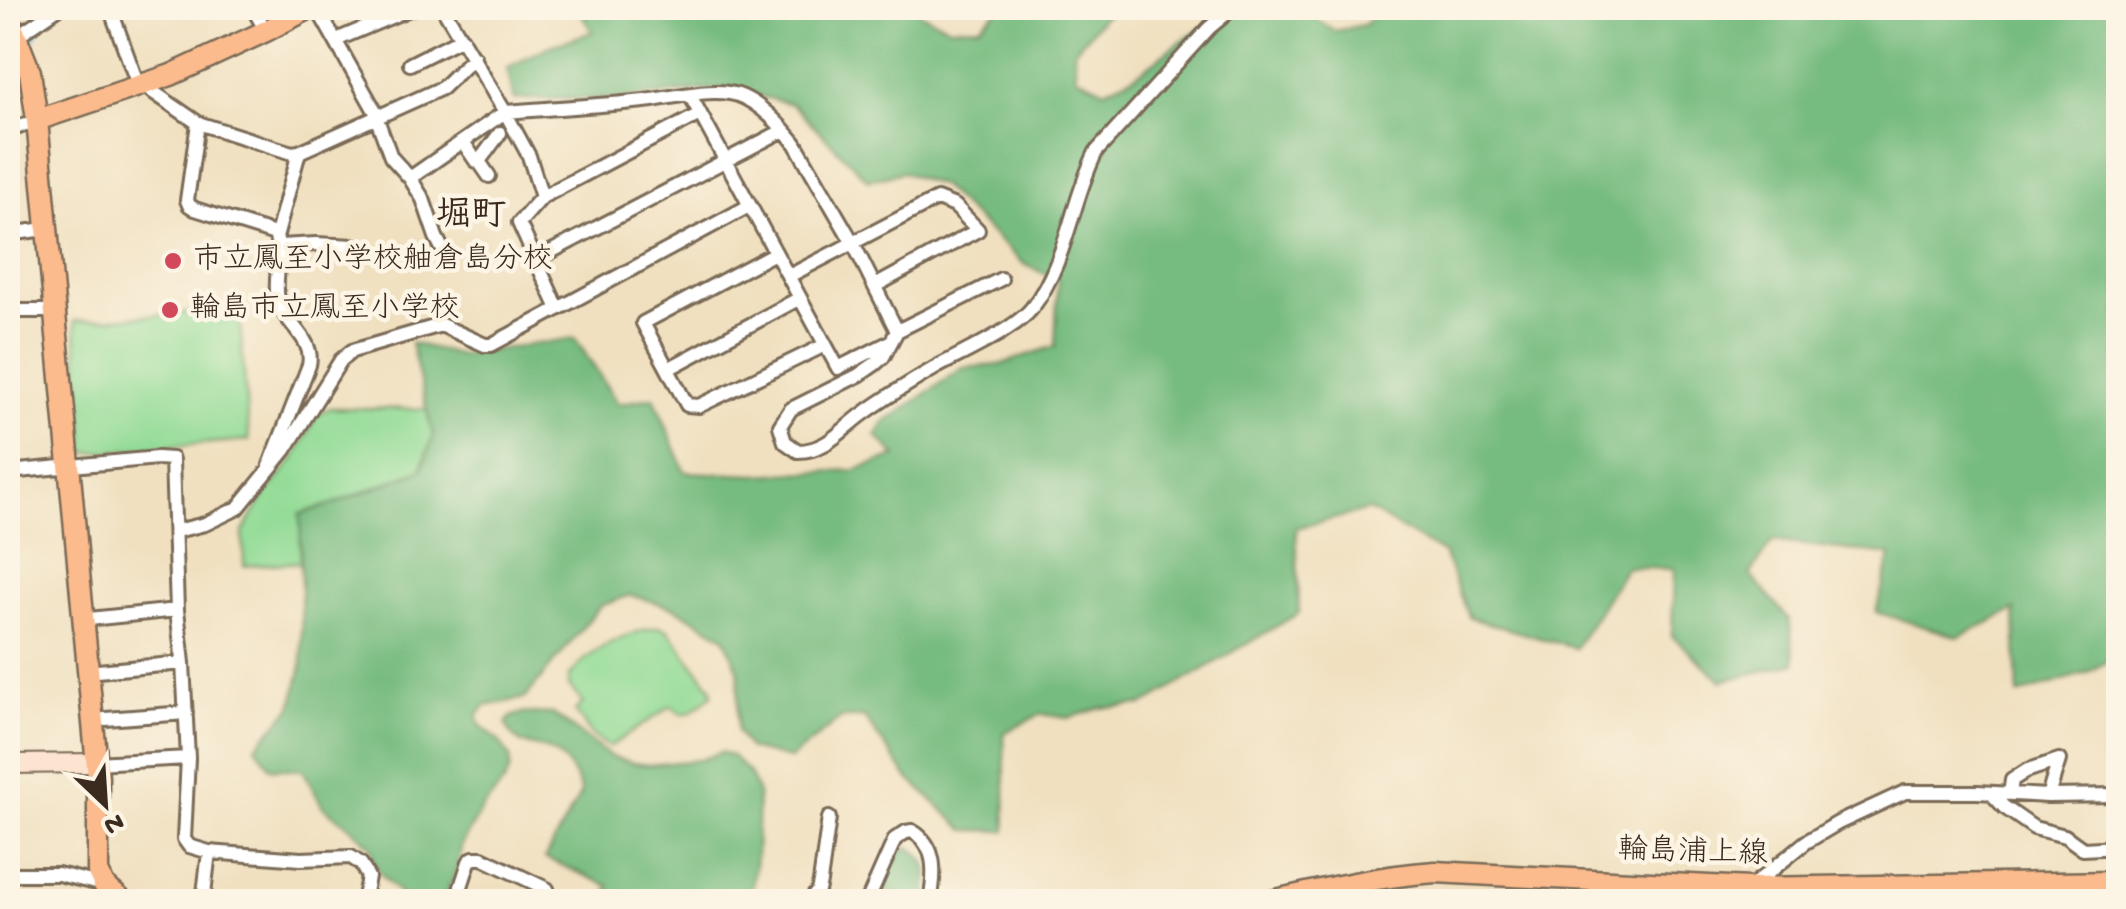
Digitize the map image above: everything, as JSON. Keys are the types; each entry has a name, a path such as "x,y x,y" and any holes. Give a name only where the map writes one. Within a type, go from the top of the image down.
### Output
{"main road":[{"path":"37,120 198,63 314,8"},
{"path":"8,16 12,39 30,72 37,120 98,777 97,867 104,885 124,902"},
{"path":"8,764 96,762"},
{"name":"輪島浦上線","path":"1268,902 1358,881 1435,872 1750,888 2118,882"}],"street":[{"path":"12,39 57,8"},
{"path":"110,8 141,85 198,123 292,153 442,88 474,57"},
{"path":"253,8 266,31"},
{"path":"314,8 378,118 391,157 410,178 426,206 446,256"},
{"path":"336,40 412,8"},
{"path":"444,8 528,156 542,197"},
{"path":"894,337 874,364 791,409 780,426 784,442 798,451 821,446 864,413 1030,311 1056,266 1096,152 1209,28 1233,8"},
{"path":"410,64 462,38"},
{"path":"410,178 505,112 720,92 743,97 795,143 875,286 894,337"},
{"path":"690,95 838,368 1001,279"},
{"path":"558,309 519,223 542,197 700,114"},
{"path":"8,130 37,120"},
{"path":"198,123 189,206 274,234 278,242"},
{"path":"535,260 784,130"},
{"path":"478,160 500,133"},
{"path":"463,142 488,176"},
{"path":"270,468 311,358 308,346 278,299 278,242 299,152"},
{"path":"789,276 937,199 955,206 978,230 875,286"},
{"path":"176,531 205,524 238,508 285,450 341,360 352,351 441,325 491,345 749,206"},
{"path":"8,234 46,229"},
{"path":"278,242 355,246"},
{"path":"775,252 643,323 687,405 700,406 826,345"},
{"path":"668,369 800,298"},
{"path":"8,311 46,312 56,307"},
{"path":"8,472 172,459 177,610 188,758 184,839 189,846 209,852 301,859 352,858 361,864 368,877 363,902"},
{"path":"82,617 177,610"},
{"path":"87,672 183,663"},
{"path":"92,720 186,712"},
{"path":"96,762 188,758"},
{"path":"2010,794 2012,780 2060,760 2048,796"},
{"path":"1750,888 1806,842 1838,822 1904,792 2118,794"},
{"path":"1991,793 2034,828 2065,836 2082,849 2118,847"},
{"path":"809,902 818,891 828,818"},
{"path":"867,902 895,838 912,831 923,839 933,856 930,902"},
{"path":"203,902 209,852"},
{"path":"456,902 472,858 482,858 547,888 546,902"},
{"path":"8,874 58,874 104,885"}],"green space":[{"path":"578,8 919,8 921,14 950,27 980,26 1000,8 1120,8 1103,17 1074,51 1076,76 1105,90 1136,75 1188,36 1243,8 1301,8 1334,31 1364,25 1380,8 2118,8 2118,655 2088,672 2018,695 2015,610 1958,637 1876,612 1891,555 1772,541 1750,575 1789,619 1795,663 1722,681 1672,636 1674,569 1626,567 1575,648 1469,618 1444,554 1369,510 1296,528 1299,613 1143,705 1101,708 1068,718 1041,714 1004,733 1006,831 965,830 908,778 864,717 841,718 790,759 749,749 737,731 739,672 725,637 675,608 630,595 600,606 525,698 485,706 477,716 480,725 510,757 510,769 462,843 444,901 406,901 380,873 371,846 323,807 303,770 271,768 256,746 292,707 302,666 300,514 421,470 433,436 411,343 460,355 575,338 618,404 654,397 685,472 754,475 855,470 897,456 876,436 884,423 963,368 999,365 1055,346 1058,280 1024,264 941,186 903,172 868,180 792,104 726,88 614,99 514,99 507,68 548,47 592,32"},
{"path":"239,309 249,440 85,453 75,321"},
{"path":"330,408 427,409 433,436 421,470 301,514 301,562 244,566 243,532 263,498 294,459 318,414"},
{"path":"658,627 668,630 712,689 712,695 691,712 681,714 671,706 609,747 592,735 575,711 583,703 569,686 569,677 587,658 609,644"},
{"path":"553,714 611,757 633,763 700,760 721,752 732,756 749,773 758,794 750,901 603,901 610,886 545,858 581,793 564,761 546,749 522,743 510,732 506,724 511,718"},
{"path":"908,847 922,858 928,870 924,901 881,902 892,863"}],"waterway":[{"path":"30,44 42,25"},
{"path":"8,81 19,62"}],"place":[{"name":"市立鳳至小学校舳倉島分校","path":"173,261"},
{"name":"輪島市立鳳至小学校","path":"170,310"}],"district":[{"name":"堀町","path":"471,217"}]}
